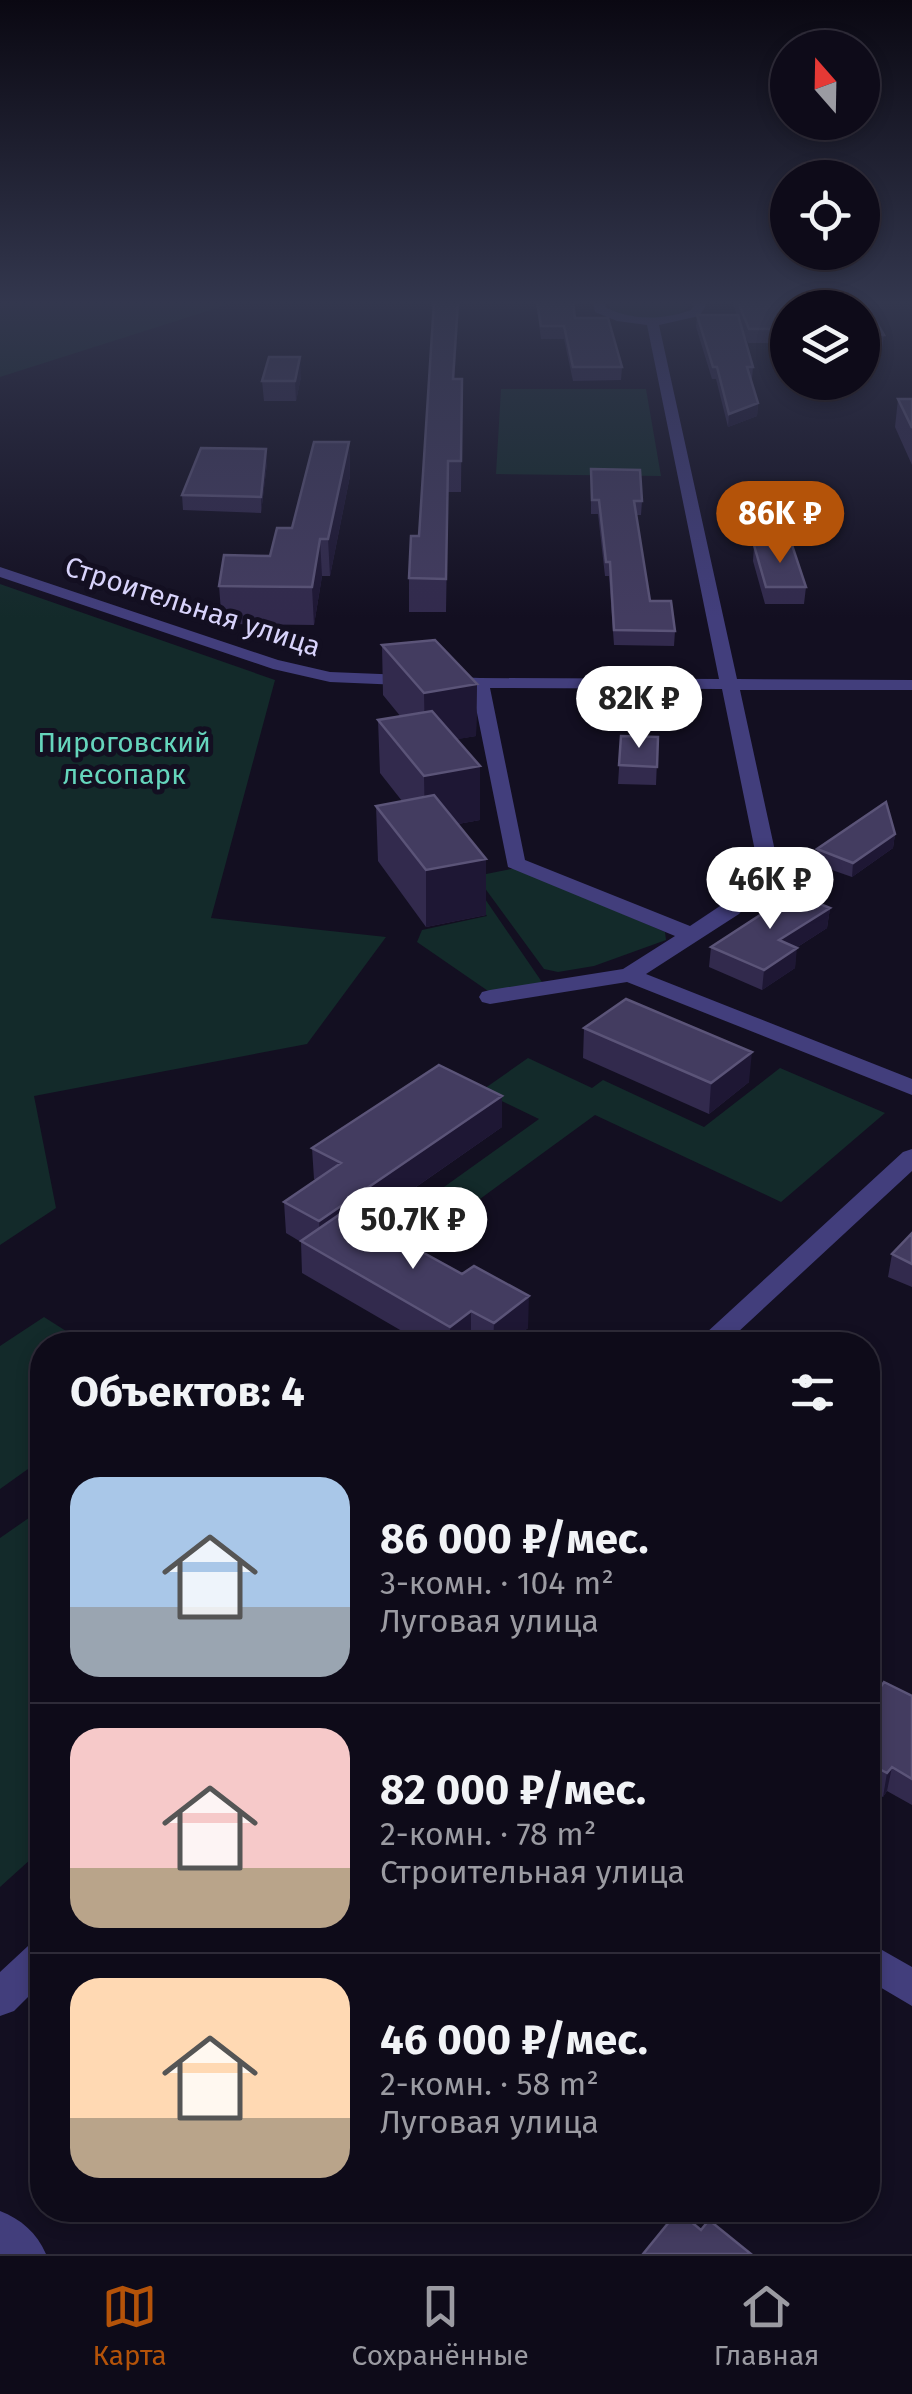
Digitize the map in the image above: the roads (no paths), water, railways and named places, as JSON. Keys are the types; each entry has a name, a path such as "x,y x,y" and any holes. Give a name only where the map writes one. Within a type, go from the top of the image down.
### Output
{"street":[{"path":"490,997 629,976 731,909 756,882 765,851 670,407"},
{"name":"Строительная улица","path":"0,572 274,664 330,678 480,683 912,685"},
{"path":"480,683 515,864 694,935"},
{"path":"629,976 912,1088"},
{"path":"721,1332 912,1157"},
{"path":"880,1968 912,1988"},
{"path":"0,1998 30,1969"},
{"path":"0,2232 24,2254"}],"park label":[{"name":"Пироговский лесопарк","path":"124,758"}]}
